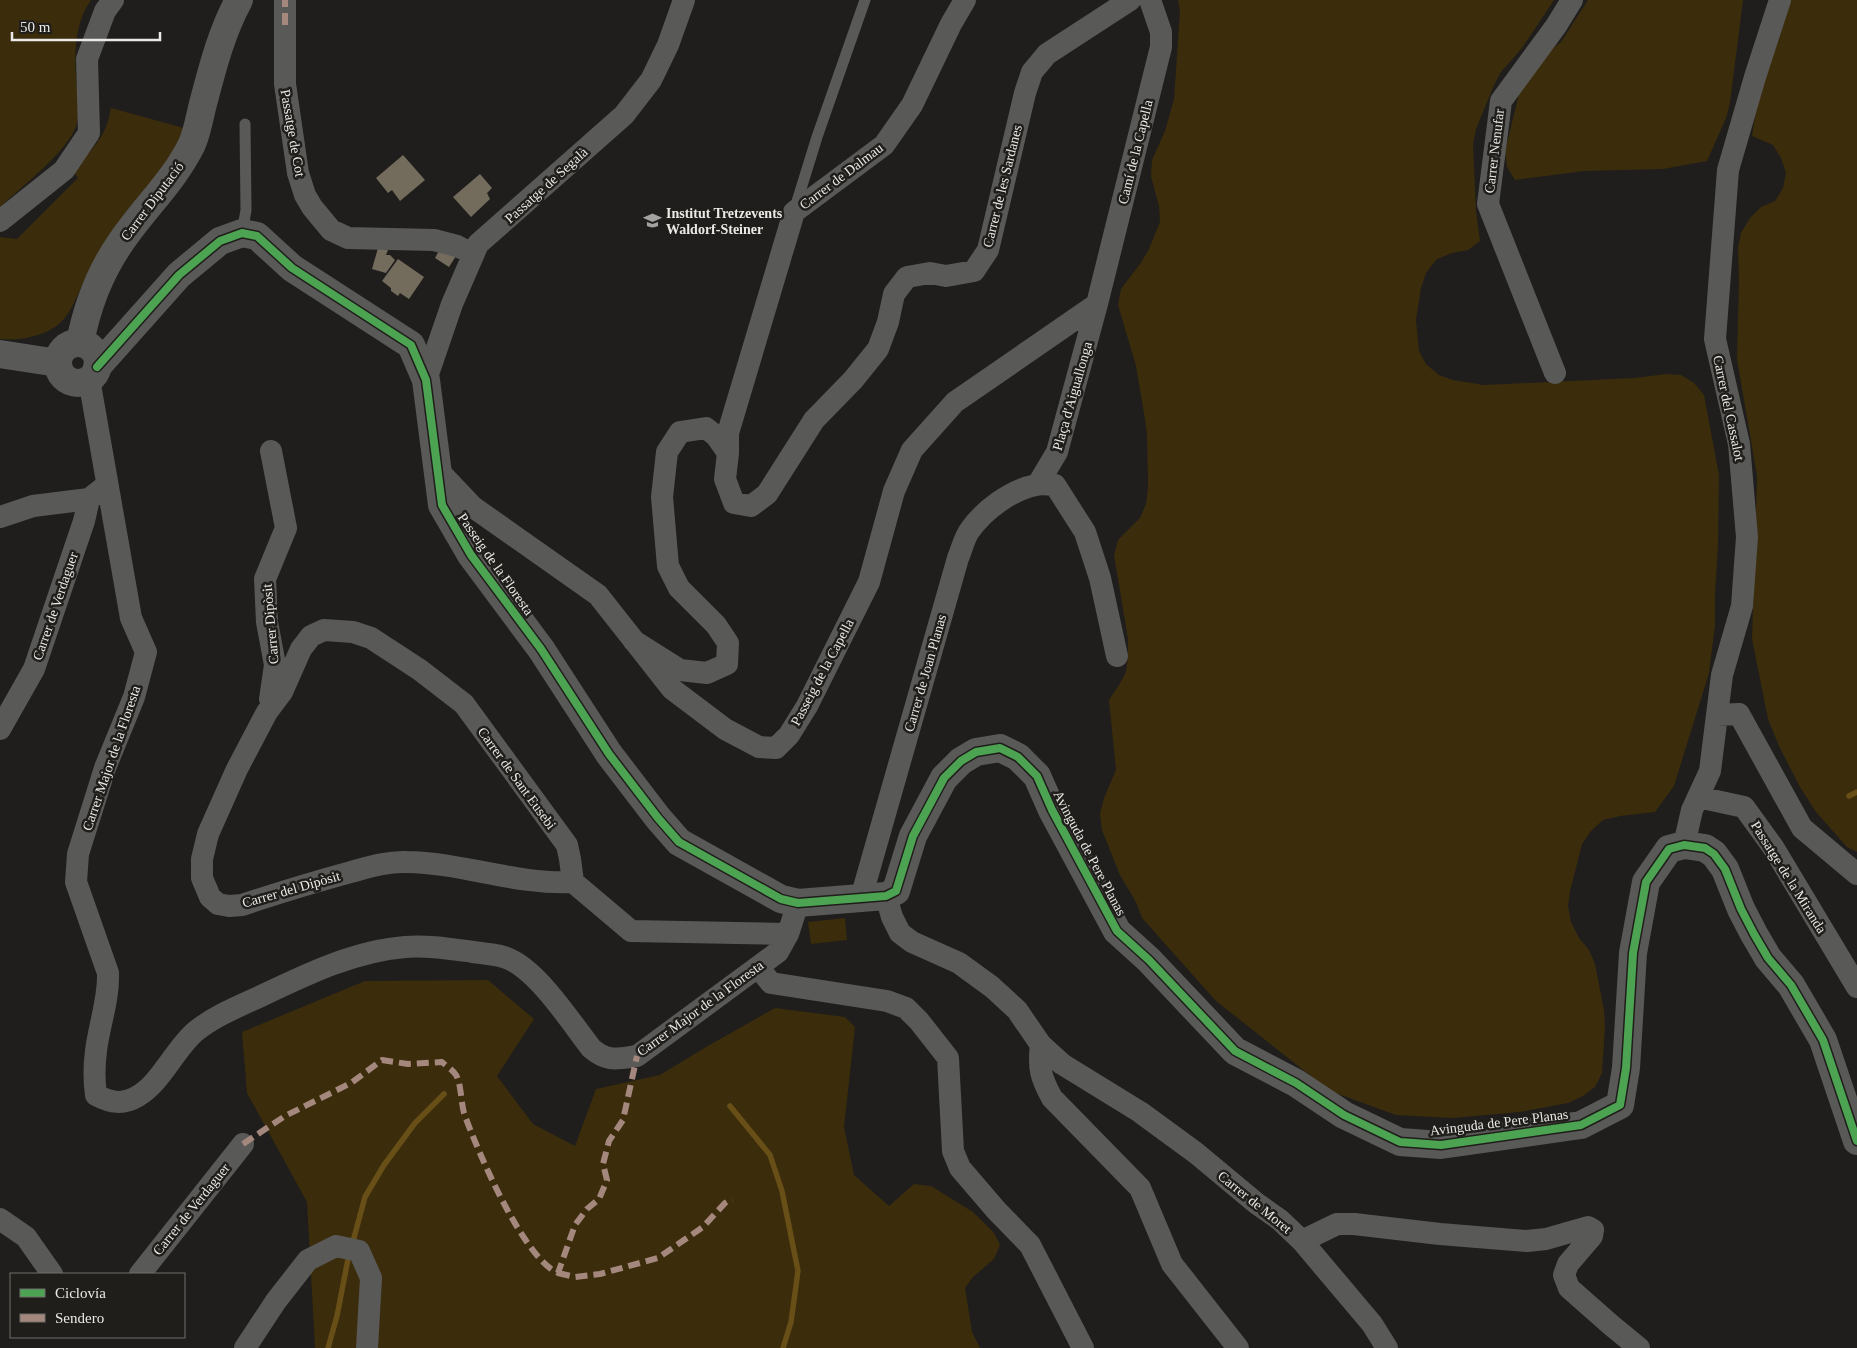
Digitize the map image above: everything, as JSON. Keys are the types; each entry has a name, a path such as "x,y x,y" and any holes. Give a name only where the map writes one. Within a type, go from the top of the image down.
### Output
{"street":[{"path":"0,221 64,170 90,133 87,59 104,11 113,0"},
{"name":"Carrer Diputació","path":"80,343 94,290 110,259 126,234 171,179 193,140 213,64 239,0"},
{"name":"Passatge de Cot","path":"286,0 284,84 298,173 305,195 312,207 331,230 348,238 434,240 457,246 473,254"},
{"path":"285,25 288,6 294,0"},
{"name":"Passatge de Segalà","path":"426,380 452,304 478,244 624,115 651,80 668,46 684,0"},
{"name":"Carrer de Dalmau","path":"728,453 728,433 794,212 884,145 912,106 951,24 965,0"},
{"name":"Carrer de les Sardanes","path":"728,453 726,479 734,503 751,506 767,494 814,420 853,380 878,349 888,322 894,294 907,277 930,273 946,276 974,271 988,250 1025,93 1032,72 1047,54 1130,0"},
{"name":"Camí de la Capella","path":"1097,304 1160,47 1161,32 1150,0"},
{"name":"Carrer Nenufar","path":"1555,373 1488,204 1501,101 1556,26 1572,0"},
{"name":"Carrer del Cassalot","path":"1684,845 1692,810 1710,771 1722,675 1742,606 1747,537 1739,444 1715,340 1726,189 1731,160 1780,0"},
{"path":"0,517 33,506 89,499 107,485 93,373 98,360 94,351 89,346 73,343 65,347 61,352 58,363 61,373 70,381 79,382 93,373 179,274 220,241 242,233"},
{"name":"Passeig de la Floresta","path":"242,233 257,236 292,268 411,345 426,380 442,506 472,555 541,649 609,754 679,842 781,899 798,903"},
{"name":"Plaça d'Aiguallonga","path":"1038,484 1057,452 1097,304"},
{"name":"Passeig de la Capella","path":"436,468 473,507 598,595 672,689 725,729 759,747 776,748 789,735 807,706 869,582 894,490 912,450 955,402 1097,304"},
{"path":"0,354 58,363"},
{"path":"634,641 680,670 708,673 727,664 728,643 716,625 679,588 668,566 662,497 667,452 680,432 706,428 716,436 728,453"},
{"name":"Carrer Dipòsit","path":"267,712 275,665 267,622 265,579 286,528 271,451"},
{"path":"1038,484 1055,485 1085,532 1100,578 1117,656"},
{"name":"Carrer de Joan Planas","path":"873,897 958,558 969,531 987,512 1003,500 1038,484"},
{"name":"Carrer Major de la Floresta","path":"107,485 131,618 146,652 134,697 104,768 78,854 76,882 108,973 108,986 96,1051 94,1081 96,1095 108,1101 125,1102 140,1095 162,1073 194,1033 212,1019 337,962 378,951 406,947 443,948 512,959 527,970 542,986 591,1048 602,1057 616,1059 637,1056 778,952 788,934 798,903"},
{"name":"Carrer de Verdaguer","path":"0,729 34,669 84,522 89,499"},
{"name":"Carrer de Sant Eusebi","path":"267,712 282,692 301,650 311,636 324,630 353,632 371,638 420,670 464,704 567,845 573,882"},
{"name":"Carrer del Dipòsit","path":"267,712 237,769 208,834 202,859 202,878 210,897 218,904 229,906 242,905 319,880 394,862 452,866 560,883 573,882"},
{"path":"1717,715 1739,714 1802,828 1857,874"},
{"name":"Avinguda de Pere Planas","path":"873,897 896,891 913,836 944,778 961,760 976,752 1000,748 1018,757 1037,776 1052,810 1118,931 1149,960 1235,1051 1296,1084 1344,1115 1400,1142 1440,1145 1581,1125 1620,1105 1626,1068 1634,953 1646,882 1669,849 1684,845"},
{"name":"Passatge de la Miranda","path":"1698,797 1744,807 1773,847 1857,987"},
{"path":"1684,845 1705,848 1714,854 1725,869 1741,909 1754,934 1768,958 1791,985 1823,1040 1857,1141"},
{"path":"573,882 631,931 788,934"},
{"path":"798,903 873,897"},
{"name":"Carrer de Moret","path":"873,897 892,917 900,933 912,942 960,963 992,987 1017,1010 1041,1045 1062,1064 1140,1112 1280,1220 1302,1241 1337,1224 1354,1224 1440,1234 1527,1241 1546,1239 1588,1227 1593,1230 1592,1236 1568,1264 1564,1275 1569,1288 1611,1326 1639,1348"},
{"path":"758,967 771,983 887,1001 906,1008 919,1021 948,1058 953,1151 960,1168 996,1210 1030,1245 1083,1348"},
{"path":"1041,1045 1039,1063 1042,1081 1052,1098 1140,1188 1172,1264 1238,1348"},
{"name":"Carrer de Verdaguer","path":"141,1273 243,1144"},
{"path":"0,1219 26,1237 51,1273"},
{"path":"1302,1241 1372,1324 1386,1348"},
{"path":"245,1348 276,1301 308,1260 336,1246 359,1251 371,1278 367,1348"}],"lane":[{"path":"794,212 817,137 865,0"},
{"path":"242,233 246,210 245,124"}],"shaded area":[{"path":"0,0 91,0 81,21 76,43 75,66 79,110 73,133 55,156 0,207"},
{"path":"1178,0 1554,0 1522,48 1501,72 1476,129 1473,144 1476,211 1480,241 1468,250 1452,253 1437,259 1426,273 1421,288 1416,320 1419,351 1426,364 1439,375 1453,380 1484,385 1635,378 1666,374 1681,375 1694,383 1704,395 1719,475 1715,625 1709,673 1674,786 1655,812 1603,820 1591,831 1582,844 1568,906 1571,922 1579,938 1589,950 1595,964 1604,1010 1605,1026 1602,1073 1595,1087 1583,1096 1568,1103 1520,1112 1452,1118 1396,1115 1330,1091 1216,1001 1142,918 1136,902 1120,875 1102,830 1100,814 1104,798 1116,770 1109,700 1126,672 1128,656 1128,639 1114,555 1118,540 1140,518 1146,504 1148,486 1145,419 1136,366 1118,305 1121,289 1148,251 1160,222 1159,206 1151,176 1152,160 1165,131 1174,99 1180,12"},
{"path":"1588,0 1743,0 1730,103 1726,118 1707,161 1663,169 1584,171 1515,180 1507,167 1505,151 1520,90 1536,62 1561,42"},
{"path":"1788,0 1857,0 1857,852 1847,847 1816,812 1800,787 1779,746 1768,719 1752,639 1757,476 1737,359 1738,248 1741,233 1750,218 1761,207 1775,201 1783,188 1786,173 1781,158 1773,145 1752,136 1756,110"},
{"path":"111,108 184,128 178,148 94,262 62,322 36,336 21,339 0,339 0,237 17,239 78,178 73,171 102,135 109,119"},
{"path":"845,918 847,940 811,944 808,922"},
{"path":"488,980 534,1019 497,1076 533,1124 575,1146 596,1089 660,1075 775,1008 845,1017 855,1027 844,1127 854,1175 889,1206 914,1184 931,1186 973,1212 994,1233 1000,1245 994,1259 973,1277 965,1288 972,1332 980,1348 315,1348 307,1202 247,1093 242,1032 365,981"}],"building":[{"path":"403,155 425,180 400,201 392,190 388,193 376,178"},
{"path":"480,174 492,188 487,193 490,199 471,217 453,197"},
{"path":"441,247 456,256 449,267 435,258"},
{"path":"378,248 388,250 386,255 390,255 395,260 386,273 372,269"},
{"path":"398,259 424,277 409,299 400,293 398,296 382,281"}],"waterway":[{"path":"1849,796 1857,792"},
{"path":"352,1245 365,1197 384,1165 415,1123 444,1094"},
{"path":"730,1106 770,1155 782,1191 798,1271 791,1322 783,1348"},
{"path":"328,1348 337,1316 349,1254"}],"marked path":[{"path":"285,0 285,25"},
{"path":"243,1144 285,1116 351,1083 382,1060 408,1064 442,1062 458,1078 464,1113 479,1152 516,1226 530,1247 544,1263 558,1273 575,1225 587,1209 599,1199 607,1180 603,1164 609,1141 623,1120 637,1056"},
{"path":"558,1273 575,1277 600,1274 658,1258 703,1227 725,1203 732,1199"}],"cycle path":[{"path":"97,367 179,275 220,241 242,233 257,236 292,268 411,345 426,380 442,505 471,555 541,649 609,754 679,842 781,899 798,903 886,896 896,891 913,836 944,778 961,761 976,752 1000,748 1018,757 1037,776 1052,810 1117,931 1149,960 1235,1051 1296,1083 1344,1115 1400,1142 1441,1145 1581,1125 1620,1105 1626,1068 1633,953 1646,882 1669,849 1684,845 1705,848 1714,854 1725,869 1741,909 1754,934 1768,958 1791,985 1823,1040 1857,1141"}],"place":[{"name":"Institut Tretzevents Waldorf-Steiner","path":"652,221"}]}
